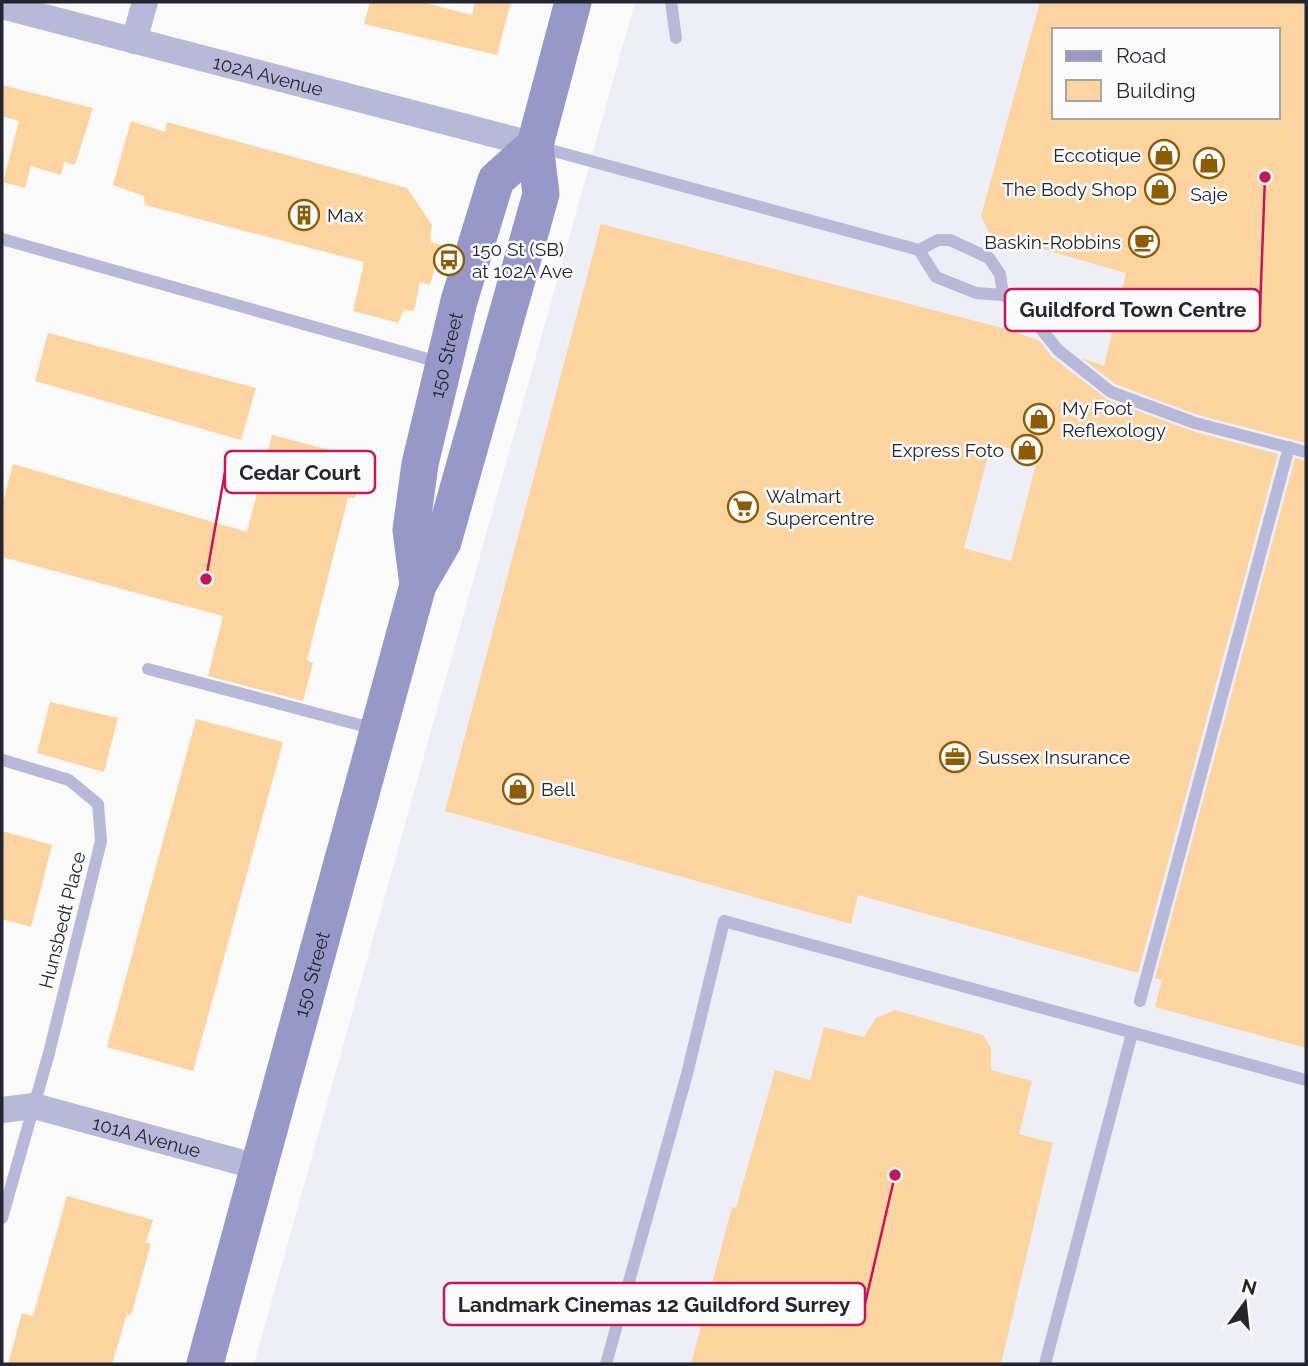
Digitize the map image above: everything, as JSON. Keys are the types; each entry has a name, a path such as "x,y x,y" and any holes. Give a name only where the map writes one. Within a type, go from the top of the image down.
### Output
{"main road":[{"name":"150 Street","path":"205,1364 418,585 443,542 541,194 535,145 573,2"},
{"name":"150 Street","path":"418,585 411,530 420,464 442,363 496,180 535,145"}],"street":[{"path":"134,41 145,2"},
{"name":"102A Avenue","path":"2,6 535,145"},
{"path":"2,1110 34,1106"},
{"name":"101A Avenue","path":"34,1106 258,1167"}],"lane":[{"path":"671,2 676,38"},
{"path":"535,145 919,250 936,277 976,293 1003,295 1025,309 1058,350 1111,392 1195,423 1306,452"},
{"path":"2,239 442,363"},
{"path":"919,250 938,240 950,240 989,258 1000,274 1003,295"},
{"path":"1140,1001 1289,447"},
{"path":"148,669 379,730"},
{"name":"Hunsbedt Place","path":"3,760 69,780 98,804 98,854 34,1106"},
{"path":"606,1364 687,1074 724,921 1306,1080"},
{"path":"1045,1364 1132,1032"},
{"path":"2,1218 34,1106"}],"shaded area":[{"path":"635,2 1306,2 1306,1364 254,1364"}],"building":[{"path":"370,2 422,2 472,15 475,2 511,2 497,55 364,24"},
{"path":"1040,2 1306,2 1306,443 1198,415 1115,384 1082,358 1104,366 1126,273 990,234 981,216"},
{"path":"2,85 93,108 75,165 64,162 61,175 31,166 25,188 3,182 19,121 2,116"},
{"name":"Max","path":"131,121 165,132 167,122 407,188 432,225 430,242 441,245 430,285 420,282 414,311 404,310 398,323 353,311 364,262 145,205 144,196 113,185"},
{"name":"Walmart Supercentre","path":"601,224 1010,330 1040,341 1052,357 1108,400 1192,431 1278,454 1138,973 858,895 851,924 445,811","holes":["991,444 1038,456 1011,561 964,548"]},
{"path":"48,333 256,388 241,440 35,381"},
{"path":"272,435 365,459 355,498 348,498 307,660 313,663 303,701 208,676 223,616 2,557 2,505 13,464 247,532"},
{"path":"1295,458 1306,461 1306,1048 1155,1007 1162,980 1155,978"},
{"path":"50,702 118,718 104,772 37,753"},
{"path":"196,719 283,742 193,1071 107,1047"},
{"path":"2,831 52,845 31,927 2,919"},
{"path":"895,1010 983,1035 991,1048 991,1070 1032,1081 1019,1134 1053,1143 1001,1364 691,1364 732,1207 736,1208 775,1070 810,1080 824,1027 864,1037 876,1018"},
{"path":"67,1196 153,1220 146,1242 151,1244 131,1315 127,1314 112,1364 8,1364 22,1313 33,1316"}],"place":[{"name":"Eccotique","path":"1164,155"},
{"name":"Saje","path":"1209,163"},
{"name":"Guildford Town Centre","path":"1265,177"},
{"name":"The Body Shop","path":"1160,189"},
{"name":"Max","path":"304,215"},
{"name":"Baskin-Robbins","path":"1144,242"},
{"name":"150 St (SB) at 102A Ave","path":"449,260"},
{"name":"My Foot Reflexology","path":"1039,419"},
{"name":"Express Foto","path":"1027,450"},
{"name":"Walmart Supercentre","path":"743,507"},
{"name":"Cedar Court","path":"206,579"},
{"name":"Sussex Insurance","path":"955,757"},
{"name":"Bell","path":"518,789"},
{"name":"Landmark Cinemas 12 Guildford Surrey","path":"895,1175"}]}
